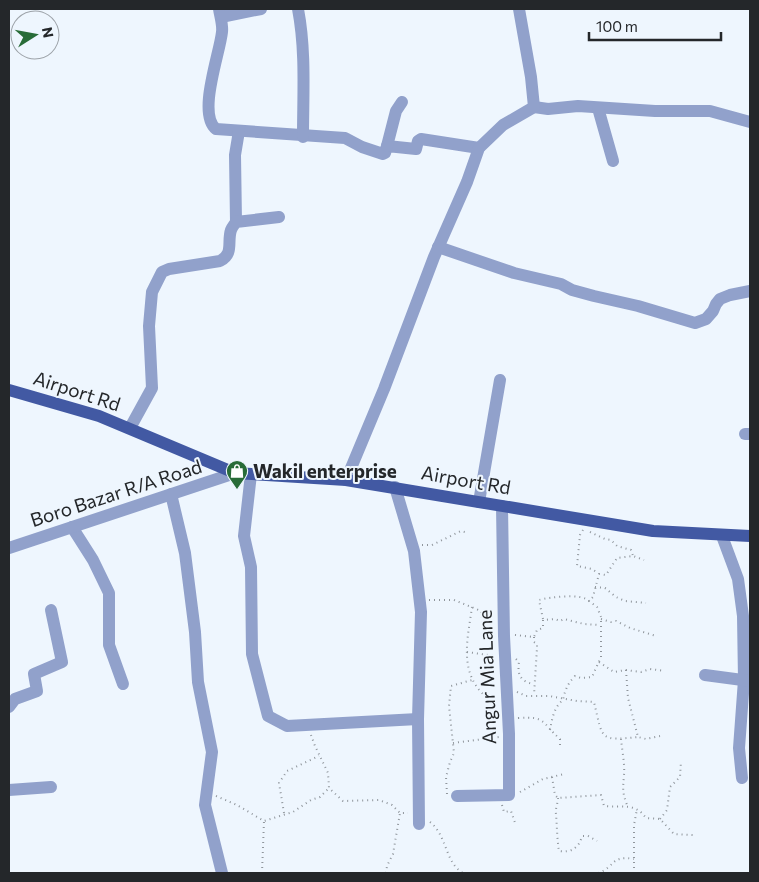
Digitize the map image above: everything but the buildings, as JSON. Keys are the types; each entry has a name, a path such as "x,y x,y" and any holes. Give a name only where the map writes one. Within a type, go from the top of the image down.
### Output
{"main road":[{"name":"Airport Rd","path":"9,390 99,416 235,473 346,480 653,531 750,536"}],"street":[{"path":"261,9 220,13 222,31 210,92 209,107 212,126 216,129 302,137 345,138 362,147 383,154 385,153 396,111 402,102"},
{"path":"298,9 302,33 302,137"},
{"path":"519,9 531,77 534,107"},
{"path":"346,480 384,389 438,247 467,182 479,148 503,125 534,107 710,111 750,122"},
{"path":"598,108 613,161"},
{"path":"130,428 152,388 149,326 152,292 157,280 162,272 169,269 225,259 229,251 231,230 236,222 234,155 239,130"},
{"path":"387,146 415,150 418,141 421,139 479,148"},
{"path":"236,222 279,217"},
{"path":"438,247 514,273 561,284 580,292 638,306 695,323 706,319 713,312 720,299 750,291"},
{"path":"479,502 500,380"},
{"name":"Boro Bazar R/A Road","path":"9,548 235,473"},
{"path":"251,474 244,536 251,567 252,654 268,716 287,726 418,719"},
{"path":"395,487 414,551 421,612 418,719 419,819"},
{"path":"171,494 185,553 195,632 198,682 212,752 205,805 222,873"},
{"name":"Angur Mia Lane","path":"502,506 504,636 509,738 504,793"},
{"path":"72,527 93,560 109,593 109,645 123,684"},
{"path":"722,536 740,588 743,616 747,681 739,748 742,778"},
{"path":"9,707 15,699 37,691 34,674 62,662 51,610"},
{"path":"706,675 747,681"},
{"path":"9,790 51,787"},
{"path":"456,796 504,793"}],"path":[{"path":"633,556 631,550 617,546 611,540 582,530 577,566 592,569 599,574 606,575 617,558 633,556 644,560"},
{"path":"414,551 423,544 432,545 461,531 465,532"},
{"path":"589,601 593,598 599,574"},
{"path":"595,587 605,588 616,597 625,601 646,603"},
{"path":"534,696 537,648 534,637 537,630 543,628 539,600 551,597 570,598 584,596 597,607 601,620 601,657 592,677 581,678 575,676 570,680 563,700 554,712 550,730"},
{"path":"420,600 454,600 472,607 481,611 484,631 504,636"},
{"path":"472,607 467,652 468,669 473,683 495,705"},
{"path":"543,620 555,619 560,621 564,619 584,624 600,625"},
{"path":"601,620 616,621 630,628 656,636"},
{"path":"520,634 534,637"},
{"path":"467,652 512,656 519,662 519,675 522,680 534,684"},
{"path":"599,662 614,672 626,670 641,672 650,669 665,671"},
{"path":"626,670 628,698 638,737"},
{"path":"456,796 446,792 448,769 454,753 449,706 451,686 472,680"},
{"path":"507,690 526,696 549,696 563,700 594,702 602,732 606,737 613,739 638,737 646,739 660,736"},
{"path":"508,712 517,718 537,717 560,739 560,746"},
{"path":"453,743 484,738 509,738"},
{"path":"621,739 624,773 622,784 627,805"},
{"path":"314,746 328,773 329,788 343,802 379,800 392,805 400,812 433,824 443,838 448,852 459,871 463,873"},
{"path":"284,813 279,783 287,772 319,756"},
{"path":"660,820 667,810 670,787 680,777 681,761"},
{"path":"515,823 511,811 502,811 504,793 514,794 524,791 543,779 564,774"},
{"path":"552,777 555,795 558,798 556,814 560,851 567,852 573,849 580,844 582,836 588,836 597,841"},
{"path":"264,821 284,813 293,812 311,800 320,797 329,788"},
{"path":"207,792 237,805 264,821"},
{"path":"558,798 601,795 604,806 627,805 637,809 646,818 660,820 674,834 694,835"},
{"path":"634,873 634,824 637,809"},
{"path":"386,873 393,854 400,812"},
{"path":"262,873 264,821"},
{"path":"598,873 623,857 634,859"}],"place":[{"name":"Wakil enterprise","path":"237,490"}]}
